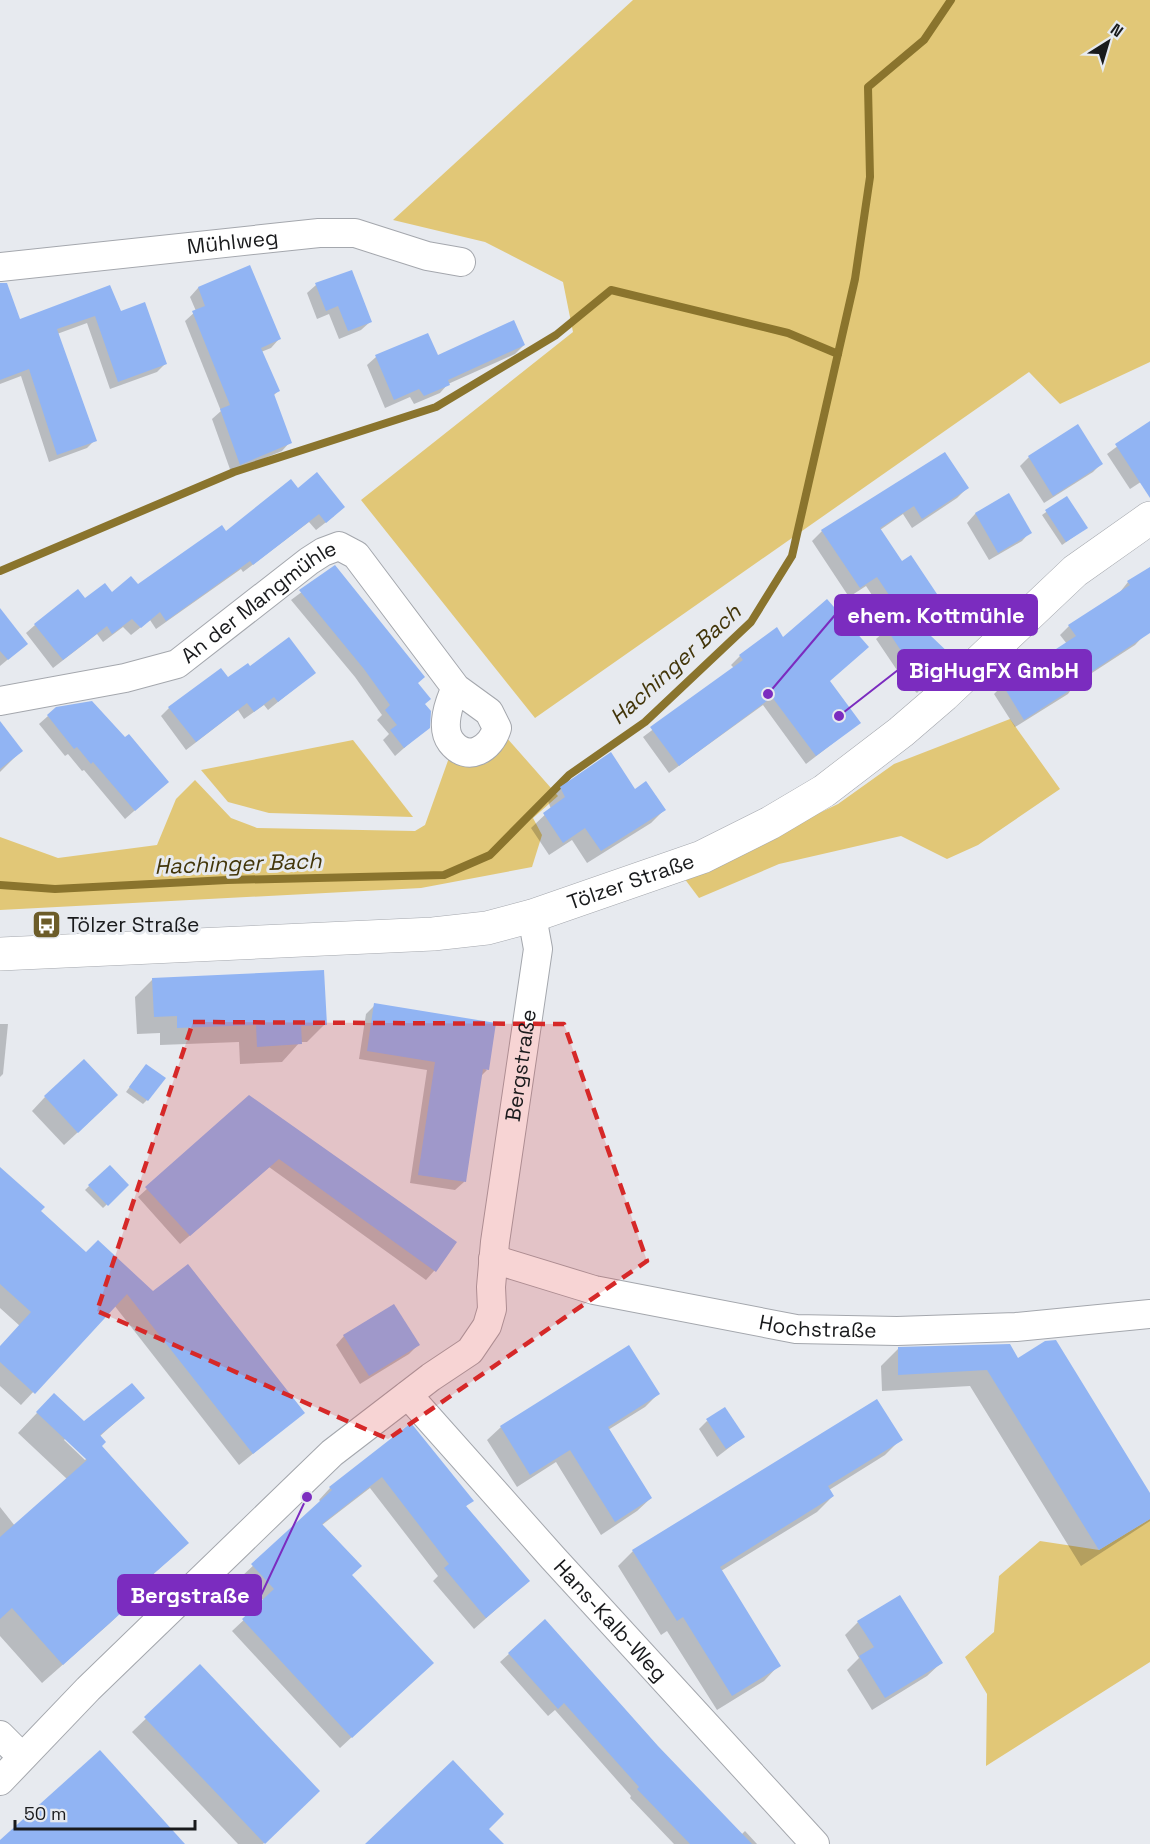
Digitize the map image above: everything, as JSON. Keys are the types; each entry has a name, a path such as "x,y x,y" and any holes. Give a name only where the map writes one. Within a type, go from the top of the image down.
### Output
{"main road":[{"name":"Tölzer Straße","path":"0,954 434,934 487,928 532,916 702,856 770,823 824,791 944,695 1075,571 1150,518"}],"street":[{"name":"Mühlweg","path":"0,267 319,233 355,233 427,256 461,262"},
{"name":"An der Mangmühle","path":"0,701 125,678 177,664 309,561 339,546 356,555 456,688"},
{"name":"Bergstraße","path":"0,1781 276,1504 332,1453 449,1364 470,1351 487,1326 492,1309 490,1287 493,1259 538,949 532,916"},
{"name":"Hochstraße","path":"493,1259 594,1290 796,1329 897,1330 1016,1327 1150,1314"},
{"name":"Hans-Kalb-Weg","path":"408,1395 537,1540 815,1844"},
{"path":"0,1735 22,1757"}],"highlighted area":[{"path":"193,1022 564,1024 647,1261 388,1439 97,1311"}],"shaded area":[{"path":"633,0 1150,0 1150,362 1060,404 1029,372 535,718 361,500 573,332 563,282 485,242 393,220"},
{"path":"1010,719 1060,789 978,845 947,859 901,836 779,864 699,898 684,878 838,804 894,764"},
{"path":"507,738 558,796 533,818 542,835 532,867 421,888 0,910 0,837 58,858 157,845 176,799 195,780 231,818 257,828 415,831 425,825 450,755 474,767 487,763"},
{"path":"353,740 413,817 269,813 228,802 201,770"},
{"path":"1150,1519 1150,1662 986,1766 987,1694 965,1657 994,1632 999,1576 1040,1541 1099,1550"}],"building":[{"path":"250,265 281,339 261,348 280,391 274,394 292,443 240,465 220,409 230,405 192,311 205,306 198,287"},
{"path":"352,270 372,322 348,331 338,306 326,311 315,283"},
{"path":"0,283 7,283 20,319 110,285 121,311 145,302 167,364 118,382 95,316 57,329 97,441 57,455 29,369 0,380"},
{"path":"514,320 525,345 448,380 450,385 424,396 419,389 394,400 375,355 428,333 438,355"},
{"path":"1150,421 1150,498 1115,444"},
{"path":"1078,424 1103,464 1053,496 1028,456"},
{"path":"945,452 969,488 922,519 914,506 880,528 902,561 911,555 937,594 922,604 939,630 931,636 953,657 928,684 915,672 886,628 903,616 877,577 860,588 821,530"},
{"path":"317,472 345,507 326,523 319,514 253,565 250,561 166,621 160,612 141,628 132,619 112,634 107,626 63,660 34,624 78,589 85,598 105,583 112,592 131,576 138,584 222,525 226,531 291,479 298,488"},
{"path":"1009,493 1032,533 998,553 975,513"},
{"path":"1067,496 1088,528 1066,542 1045,510"},
{"path":"335,565 425,677 418,683 431,699 425,704 431,711 430,728 404,748 390,730 397,725 385,710 390,705 364,669 299,590"},
{"path":"1150,567 1150,633 1076,682 1078,685 1024,720 1002,684 1076,636 1068,625 1130,585 1127,581"},
{"path":"827,599 869,647 830,681 861,723 816,756 772,697 679,766 650,727 743,660 739,655 777,627 783,637"},
{"path":"0,608 28,644 8,660 0,651"},
{"path":"289,637 316,673 278,702 274,697 254,712 247,703 196,742 168,707 221,668 228,677 248,663 250,666"},
{"path":"92,701 125,737 129,734 169,782 135,811 93,762 91,764 77,747 74,749 47,715 56,707"},
{"path":"0,721 23,751 0,769"},
{"path":"611,752 635,789 646,781 666,810 601,851 585,828 563,843 543,813 565,797 560,787"},
{"path":"324,970 327,1025 301,1026 302,1044 257,1047 256,1025 177,1028 177,1016 154,1017 152,978"},
{"path":"374,1003 496,1023 489,1070 483,1069 466,1182 418,1175 435,1062 367,1051"},
{"path":"84,1059 118,1095 78,1133 44,1096"},
{"path":"146,1064 166,1078 148,1101 129,1087"},
{"path":"249,1095 457,1242 436,1272 279,1159 190,1236 145,1187"},
{"path":"110,1165 129,1185 108,1206 88,1185"},
{"path":"0,1167 45,1207 41,1211 86,1252 98,1240 153,1291 188,1264 305,1413 253,1454 127,1294 35,1394 0,1362 0,1346 31,1312 0,1284"},
{"path":"394,1304 420,1345 369,1376 343,1335"},
{"path":"1056,1340 1150,1493 1150,1519 1099,1550 987,1370 898,1375 898,1347 1010,1344 1018,1358 1045,1341"},
{"path":"629,1345 660,1394 608,1427 652,1498 615,1522 570,1450 530,1475 500,1426"},
{"path":"132,1383 145,1398 100,1435 106,1442 102,1446 189,1543 126,1598 131,1604 63,1665 12,1608 0,1619 0,1537 87,1460 36,1412 54,1393 84,1421"},
{"path":"877,1399 903,1440 828,1486 834,1496 720,1567 781,1666 732,1696 683,1617 677,1621 632,1550"},
{"path":"725,1407 745,1437 726,1449 706,1419"},
{"path":"411,1423 474,1501 466,1506 530,1581 486,1618 444,1568 449,1564 382,1477 322,1524 362,1566 352,1575 434,1663 352,1738 242,1619 274,1589 251,1564 332,1490 329,1487"},
{"path":"900,1595 943,1663 885,1698 859,1656 874,1647 857,1621"},
{"path":"545,1619 658,1746 752,1844 690,1844 637,1789 639,1787 564,1703 558,1709 508,1653"},
{"path":"200,1664 320,1791 265,1844 144,1717"},
{"path":"100,1750 185,1844 0,1844 0,1840"},
{"path":"453,1760 504,1814 489,1829 504,1844 365,1844"}],"waterway":[{"name":"Hachinger Bach","path":"0,885 55,889 227,880 444,875 490,855 569,775 645,722 751,622 792,556 855,279 870,177 868,87 924,40 951,0"},
{"path":"0,571 234,472 436,407 556,335 611,290 788,333 838,354"}],"place":[{"name":"ehem. Kottmühle","path":"768,694"},
{"name":"BigHugFX GmbH","path":"839,716"},
{"name":"Tölzer Straße","path":"46,925"},
{"name":"Bergstraße","path":"307,1497"}]}
